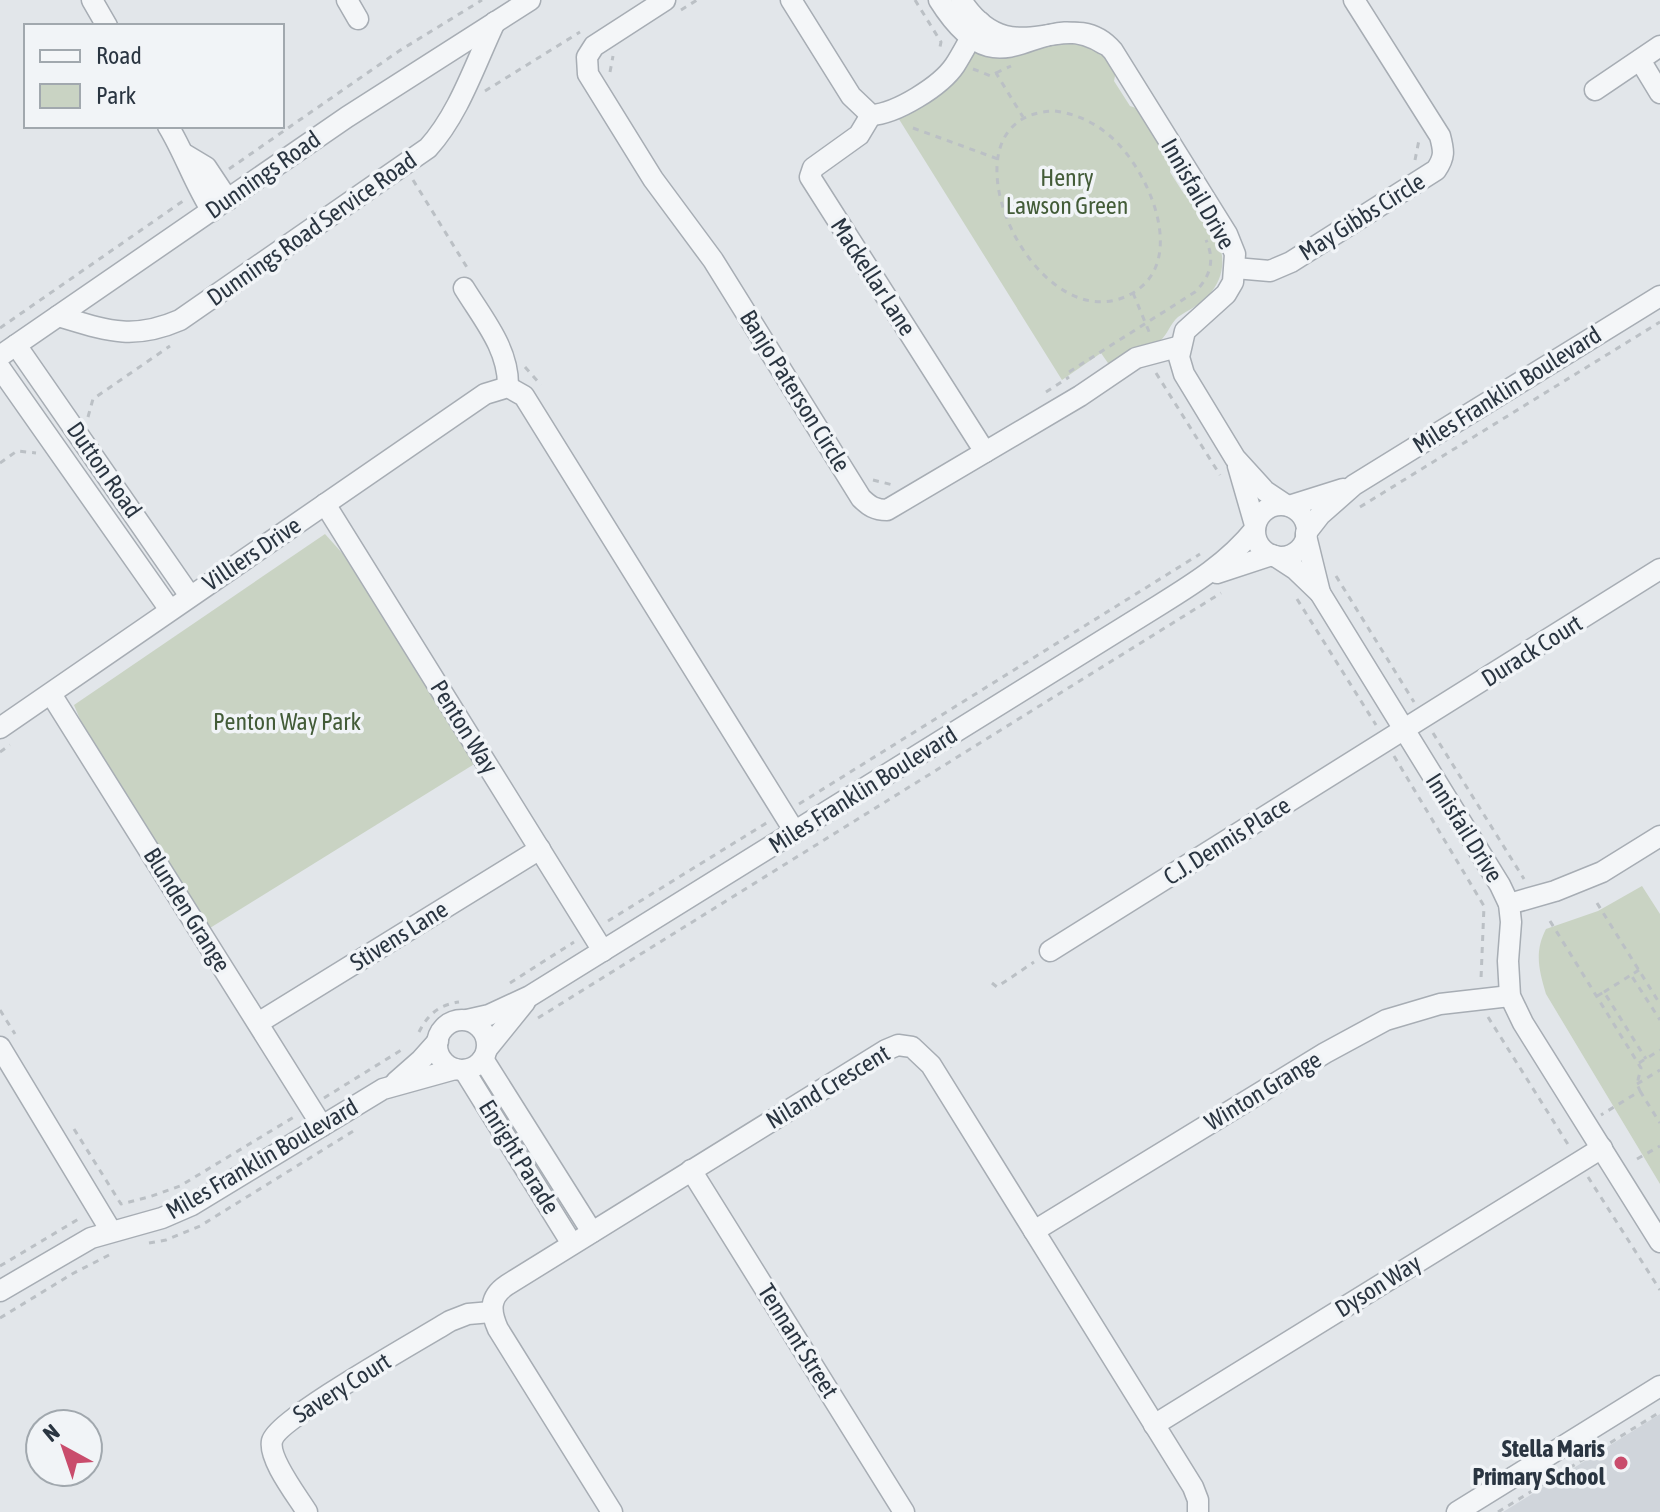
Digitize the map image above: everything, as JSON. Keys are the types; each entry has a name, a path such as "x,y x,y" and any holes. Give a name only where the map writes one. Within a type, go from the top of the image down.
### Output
{"street":[{"path":"92,0 106,24"},
{"path":"347,0 358,19"},
{"name":"Dunnings Road","path":"8,350 347,117 530,0"},
{"name":"Banjo Paterson Circle","path":"665,0 607,36 588,53 587,68 591,80 653,179 713,260 861,498 877,510 887,510 1080,396 1136,358 1181,346"},
{"path":"791,0 851,96 871,115 884,114 900,107 943,78 954,66 975,30"},
{"path":"939,0 956,25 975,30 1024,26 1043,16"},
{"path":"961,0 975,30"},
{"name":"May Gibbs Circle","path":"1235,268 1270,271 1291,262 1436,170 1442,162 1444,154 1440,136 1354,0"},
{"name":"Innisfail Drive","path":"975,30 986,44 1003,46 1022,42 1043,30 1074,19 1100,26 1227,234 1235,254 1233,282 1226,294 1185,331 1181,346"},
{"name":"Dunnings Road Service Road","path":"58,316 113,331 157,330 180,320 428,148 439,137 452,113 496,21"},
{"path":"1595,90 1660,46"},
{"path":"1640,60 1660,93"},
{"name":"Mackellar Lane","path":"871,115 859,135 813,168 810,177 985,452"},
{"path":"169,128 186,155 190,173 206,184 220,205"},
{"path":"464,288 504,355 508,387 524,396 795,832"},
{"name":"Miles Franklin Boulevard","path":"1306,534 1320,515 1354,485 1660,296"},
{"path":"1181,346 1179,357 1184,374 1235,458 1265,491 1302,517 1306,534 1294,553 1273,556 1258,545 1235,458"},
{"name":"Dutton Road","path":"8,350 190,596"},
{"name":"Dutton Road","path":"0,368 170,610"},
{"name":"Villiers Drive","path":"0,728 485,394 508,387"},
{"name":"Miles Franklin Boulevard","path":"1288,506 1354,485"},
{"name":"Penton Way","path":"325,504 603,951"},
{"path":"1255,527 1266,509 1288,506"},
{"name":"Miles Franklin Boulevard","path":"466,1011 489,1015 530,996 1195,583 1227,558 1255,527"},
{"name":"Innisfail Drive","path":"1306,534 1320,593 1395,737 1500,885 1509,904 1510,996 1523,1023 1660,1242"},
{"name":"Innisfail Drive","path":"1273,556 1295,569 1320,593"},
{"name":"Miles Franklin Boulevard","path":"1195,583 1227,569 1273,556"},
{"name":"Durack Court","path":"1395,737 1660,569"},
{"name":"Blunden Grange","path":"51,694 322,1126"},
{"name":"C.J. Dennis Place","path":"1050,951 1395,737"},
{"path":"1509,904 1555,891 1602,872 1660,836"},
{"name":"Stivens Lane","path":"258,1023 540,849"},
{"name":"Miles Franklin Boulevard","path":"485,1054 530,996"},
{"name":"Winton Grange","path":"1034,1231 1325,1053 1386,1020 1440,1004 1510,996"},
{"path":"466,1011 487,1041 485,1054 472,1068 460,1069 449,1066 439,1055 438,1041 445,1027 466,1011"},
{"path":"8,1041 111,1231"},
{"name":"Miles Franklin Boulevard","path":"393,1085 416,1052 438,1041"},
{"name":"Niland Crescent","path":"491,1312 498,1291 886,1050 907,1045 918,1051 931,1065 1193,1487 1198,1512"},
{"name":"Enright Parade","path":"485,1054 592,1232"},
{"name":"Miles Franklin Boulevard","path":"0,1291 70,1249 111,1231 162,1218 184,1208 393,1085 460,1069"},
{"name":"Enright Parade","path":"460,1069 572,1244"},
{"name":"Dyson Way","path":"1154,1425 1602,1148"},
{"name":"Tennant Street","path":"691,1170 904,1512"},
{"path":"491,1312 498,1329 612,1512"},
{"name":"Savery Court","path":"307,1512 274,1456 271,1443 277,1432 300,1413 450,1321 468,1314 491,1312"},
{"path":"1457,1512 1660,1386"}],"path":[{"path":"0,328 399,51 482,0"},
{"path":"607,36 617,50 609,75"},
{"path":"996,73 1018,63"},
{"path":"1044,112 1065,113 1085,119 1110,136 1139,169 1149,189 1159,232 1160,248 1153,271 1144,284 1133,293 1103,302 1077,297 1037,268 1014,238 1005,216 997,184 998,159 1005,138 1017,124 1029,116 1044,112"},
{"path":"913,128 998,159"},
{"path":"1414,164 1419,139"},
{"path":"412,179 469,270 464,288"},
{"path":"1043,394 1203,284 1212,260 1204,235"},
{"path":"1133,293 1151,336 1150,353 1155,371 1223,479"},
{"path":"1355,510 1660,322"},
{"path":"873,480 895,486"},
{"path":"500,989 1206,550"},
{"path":"1295,569 1284,577 1395,737 1484,906 1481,998 1487,1015 1660,1290"},
{"path":"534,1020 1229,588"},
{"path":"1597,903 1660,1004 1653,1009"},
{"path":"1550,921 1639,1063 1641,1074 1637,1084 1660,1123"},
{"path":"992,983 997,987 1050,951"},
{"path":"1597,996 1639,970"},
{"path":"1631,975 1660,1020"},
{"path":"1604,992 1646,1059"},
{"path":"72,1127 121,1204 180,1186 310,1107 416,1052 432,1013 441,1006 466,1011"},
{"path":"0,1010 8,1041"},
{"path":"1618,1030 1625,1026"},
{"path":"1639,1063 1660,1050"},
{"path":"1637,1084 1660,1070"},
{"path":"1587,1124 1640,1091"},
{"path":"143,1244 166,1240 200,1226 365,1124"},
{"path":"1637,1159 1660,1146"},
{"path":"0,1266 82,1217"},
{"path":"0,1318 88,1265 121,1250"},
{"path":"1498,1512 1660,1412"}],"shaded area":[{"name":"Stella Maris Primary School","path":"1660,1414 1660,1512 1503,1512"}],"green space":[{"name":"Henry Lawson Green","path":"1042,37 1099,48 1116,71 1114,81 1130,106 1139,109 1172,161 1170,172 1184,194 1193,196 1208,220 1220,244 1222,257 1222,270 1208,296 1178,317 1160,341 1110,366 1101,353 1062,380 897,116 973,52"},
{"name":"Penton Way Park","path":"325,534 343,554 476,763 210,928 82,724 74,705"},
{"path":"1642,886 1660,914 1660,1184 1546,994 1539,961 1540,945 1546,929 1598,911"}],"place":[{"name":"Stella Maris Primary School","path":"1621,1463"}]}
